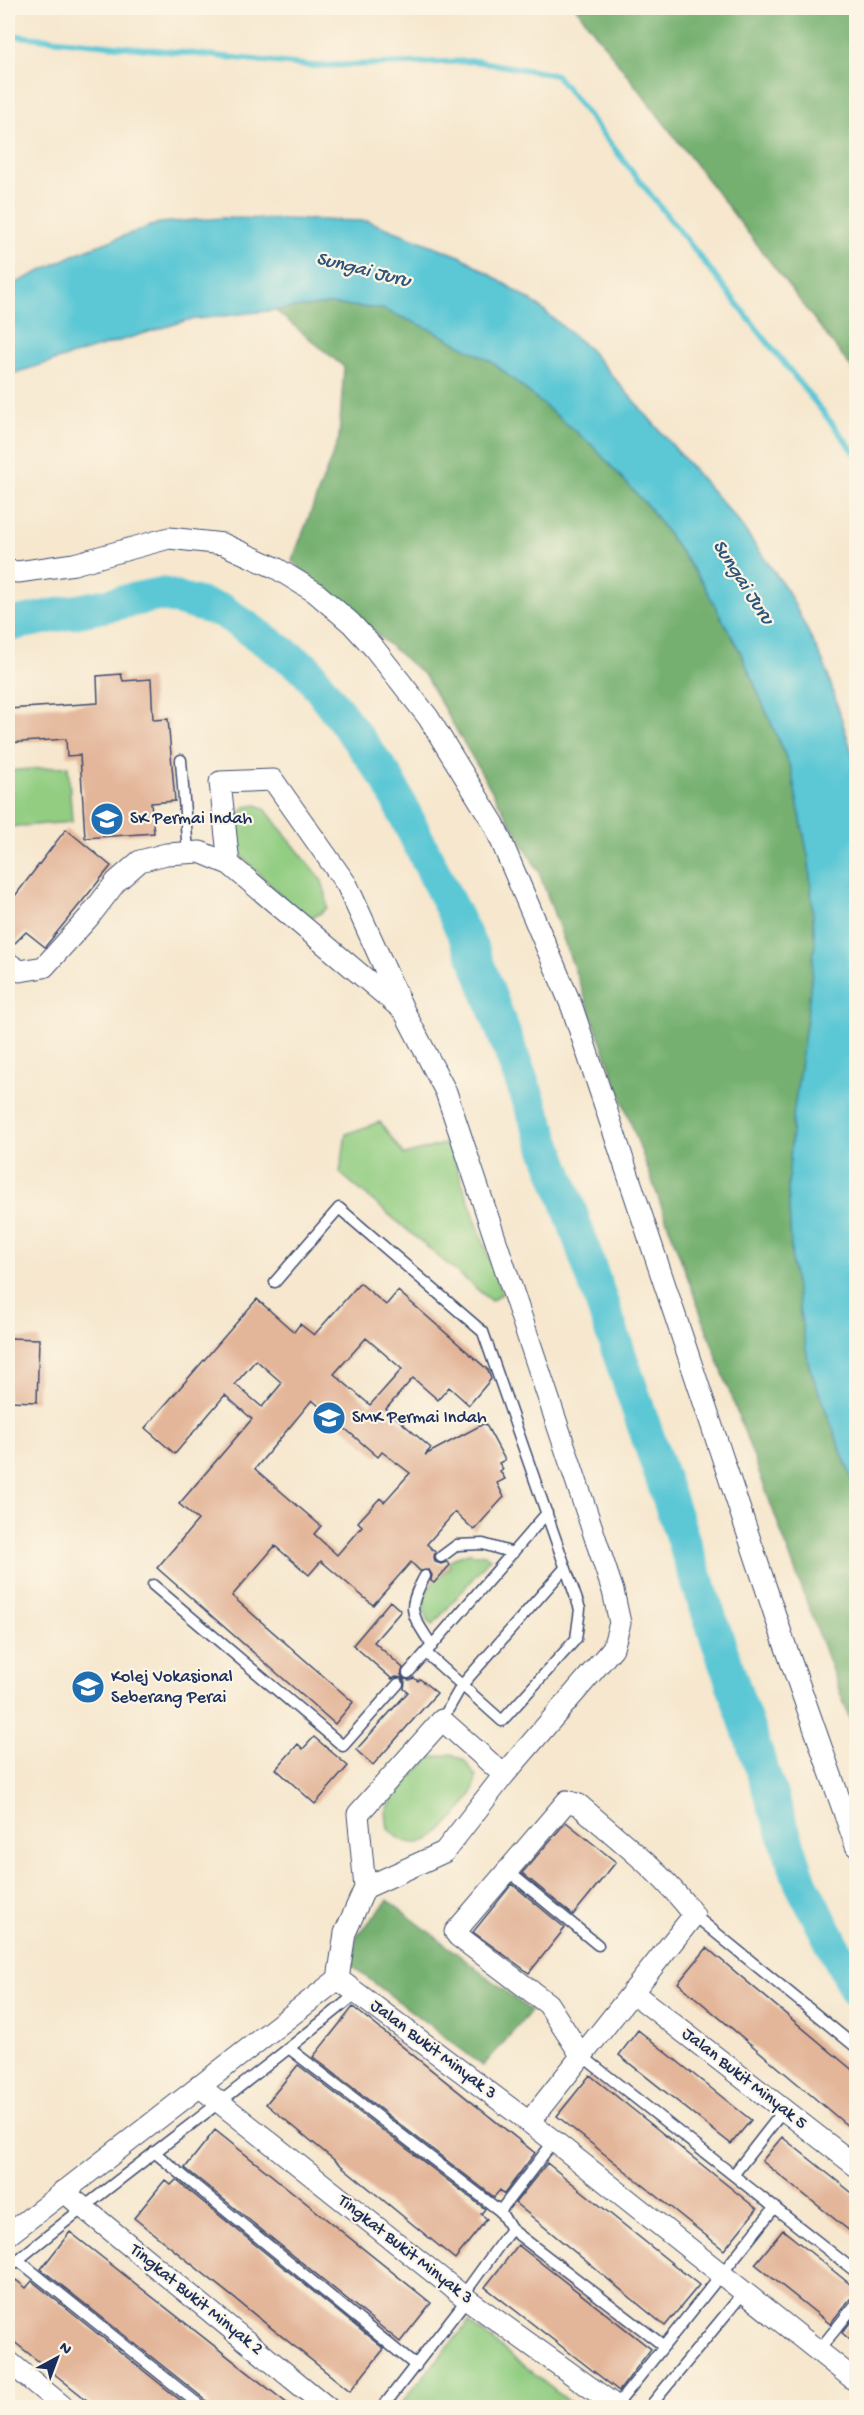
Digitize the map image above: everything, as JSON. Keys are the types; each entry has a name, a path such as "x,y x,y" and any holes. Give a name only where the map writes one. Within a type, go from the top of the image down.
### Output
{"street":[{"path":"8,571 18,572 74,564 169,538 223,544 276,568 315,591 351,623 374,648 428,717 494,824 572,1007 784,1642 856,1846"},
{"path":"230,864 220,782 273,780 347,885 404,1011 446,1092 613,1591 620,1623 613,1648 504,1776 444,1852 365,1888"},
{"path":"8,963 20,971 44,967 116,882 140,861 166,854 200,852 230,864 404,1011"},
{"path":"8,2235 338,1979 345,1934 365,1888 358,1814 442,1720 504,1776"},
{"path":"529,2122 694,1915 678,1894 657,1874 579,1805 567,1801 455,1932 548,2004 581,2055"},
{"name":"Jalan Bukit Minyak 3","path":"338,1979 554,2141 856,2380"},
{"name":"Jalan Bukit Minyak 5","path":"632,1992 856,2166"},
{"name":"Tingkat Bukit Minyak 3","path":"199,2086 467,2299 616,2406"},
{"name":"Tingkat Bukit Minyak 2","path":"63,2191 328,2408"},
{"path":"8,2361 65,2408"}],"lane":[{"path":"181,760 188,853"},
{"path":"275,1282 339,1208 483,1332 580,1609 576,1639 502,1721 429,1650 414,1617 412,1599 425,1576"},
{"path":"408,1673 547,1513"},
{"path":"441,1557 457,1545 483,1544 513,1553"},
{"path":"442,1720 462,1684 565,1568"},
{"path":"153,1585 343,1746 398,1684"},
{"path":"508,1871 598,1945"},
{"path":"694,1915 856,2047"},
{"path":"8,2268 82,2207 290,2049 357,1993"},
{"path":"290,2049 500,2211 511,2229 664,2346"},
{"path":"581,2055 856,2272"},
{"path":"734,2174 784,2110"},
{"path":"500,2211 554,2141"},
{"path":"154,2152 416,2366"},
{"path":"616,2406 775,2207"},
{"path":"382,2408 467,2299 470,2287 511,2229"},
{"path":"18,2260 202,2408"},
{"path":"652,2404 745,2291"},
{"path":"818,2351 856,2304"}],"green space":[{"path":"576,8 856,8 856,374"},
{"path":"329,304 382,309 430,328 492,362 593,446 651,510 702,582 741,653 791,769 809,861 815,944 793,1117 788,1187 792,1265 809,1366 856,1490 856,1736 538,870 425,676 292,561 339,438 344,367 275,310"},
{"path":"68,766 72,822 8,827 8,771"},
{"path":"257,805 265,809 322,881 327,908 318,915 308,917 301,915 239,854 237,818 245,807"},
{"path":"380,1122 404,1155 448,1143 502,1294 491,1301 340,1173 346,1134"},
{"path":"469,1553 490,1558 433,1625 425,1613 426,1592 450,1566 448,1563 454,1558"},
{"path":"452,1754 465,1761 476,1777 473,1791 455,1817 431,1838 417,1843 404,1841 388,1829 386,1812 395,1794 430,1758"},
{"path":"388,1900 531,2011 483,2066 352,1966 357,1936"},
{"path":"469,2322 575,2407 398,2407"}],"water":[{"name":"Sungai Juru","path":"222,218 368,221 462,257 535,303 589,349 738,521 787,590 825,666 854,759 856,773 856,1490 809,1366 792,1265 788,1187 793,1117 815,944 809,861 791,769 741,653 702,582 651,510 593,446 492,362 430,329 382,309 329,304 188,320 8,375 8,287 80,252 159,223"}],"building":[{"path":"121,674 123,681 151,679 153,720 168,719 175,801 151,803 154,833 85,838 80,755 67,756 66,739 8,743 8,709 98,703 97,676"},
{"path":"66,829 111,866 45,947 26,932 8,950 8,905"},
{"path":"360,1283 386,1305 398,1291 488,1370 491,1379 469,1405 449,1387 438,1400 413,1378 386,1409 431,1448 425,1455 485,1423 505,1460 499,1463 503,1469 500,1471 505,1479 497,1483 504,1497 474,1530 455,1512 427,1544 435,1552 435,1562 441,1564 447,1562 450,1565 434,1583 431,1581 432,1575 429,1570 420,1571 411,1562 373,1605 321,1561 309,1575 275,1546 232,1596 353,1702 335,1724 157,1568 198,1520 179,1504 252,1419 225,1395 175,1454 145,1428 257,1299 294,1332 300,1324 314,1335","holes":["366,1338 402,1369 370,1405 334,1374","256,1360 282,1383 262,1407 235,1384","312,1400 378,1457 382,1452 410,1473 384,1502 380,1498 358,1522 362,1526 337,1555 314,1534 321,1526 255,1469"]},
{"path":"8,1338 39,1339 37,1402 8,1401"},
{"path":"390,1601 401,1611 374,1642 403,1668 401,1675 404,1679 414,1678 418,1681 420,1679 437,1693 373,1765 356,1750 408,1692 404,1689 405,1682 402,1678 392,1679 353,1645"},
{"path":"314,1737 348,1766 315,1804 276,1769 298,1744 303,1749"},
{"path":"566,1822 616,1862 573,1915 522,1873"},
{"path":"512,1884 565,1928 529,1973 473,1932"},
{"path":"707,1948 856,2073 856,2133 678,1983"},
{"path":"353,2007 535,2153 504,2194 500,2190 494,2197 313,2057"},
{"path":"638,2030 751,2120 731,2144 619,2055"},
{"path":"298,2065 485,2209 481,2214 487,2219 455,2259 266,2104"},
{"path":"590,2075 757,2209 724,2250 557,2116"},
{"path":"215,2130 431,2303 400,2342 185,2168"},
{"path":"782,2137 856,2196 856,2236 762,2161"},
{"path":"547,2163 699,2285 665,2326 515,2203"},
{"path":"165,2180 171,2185 176,2180 384,2349 350,2391 134,2218"},
{"path":"783,2230 856,2289 856,2297 850,2299 830,2324 755,2264"},
{"path":"70,2232 293,2408 210,2408 208,2402 41,2269"},
{"path":"518,2245 651,2349 619,2391 485,2287"},
{"path":"16,2280 26,2288 32,2281 190,2408 97,2408 8,2337 8,2291"},
{"path":"856,2315 856,2345 842,2333"}],"waterway":[{"path":"8,35 314,66 476,61 556,75 856,454"},
{"path":"8,625 162,594 223,611 306,669 387,778 473,952 565,1196 801,1883 856,1990"}],"place":[{"name":"SK Permai Indah","path":"107,819"},
{"name":"SMK Permai Indah","path":"329,1418"},
{"name":"Kolej Vokasional Seberang Perai","path":"88,1687"}]}
